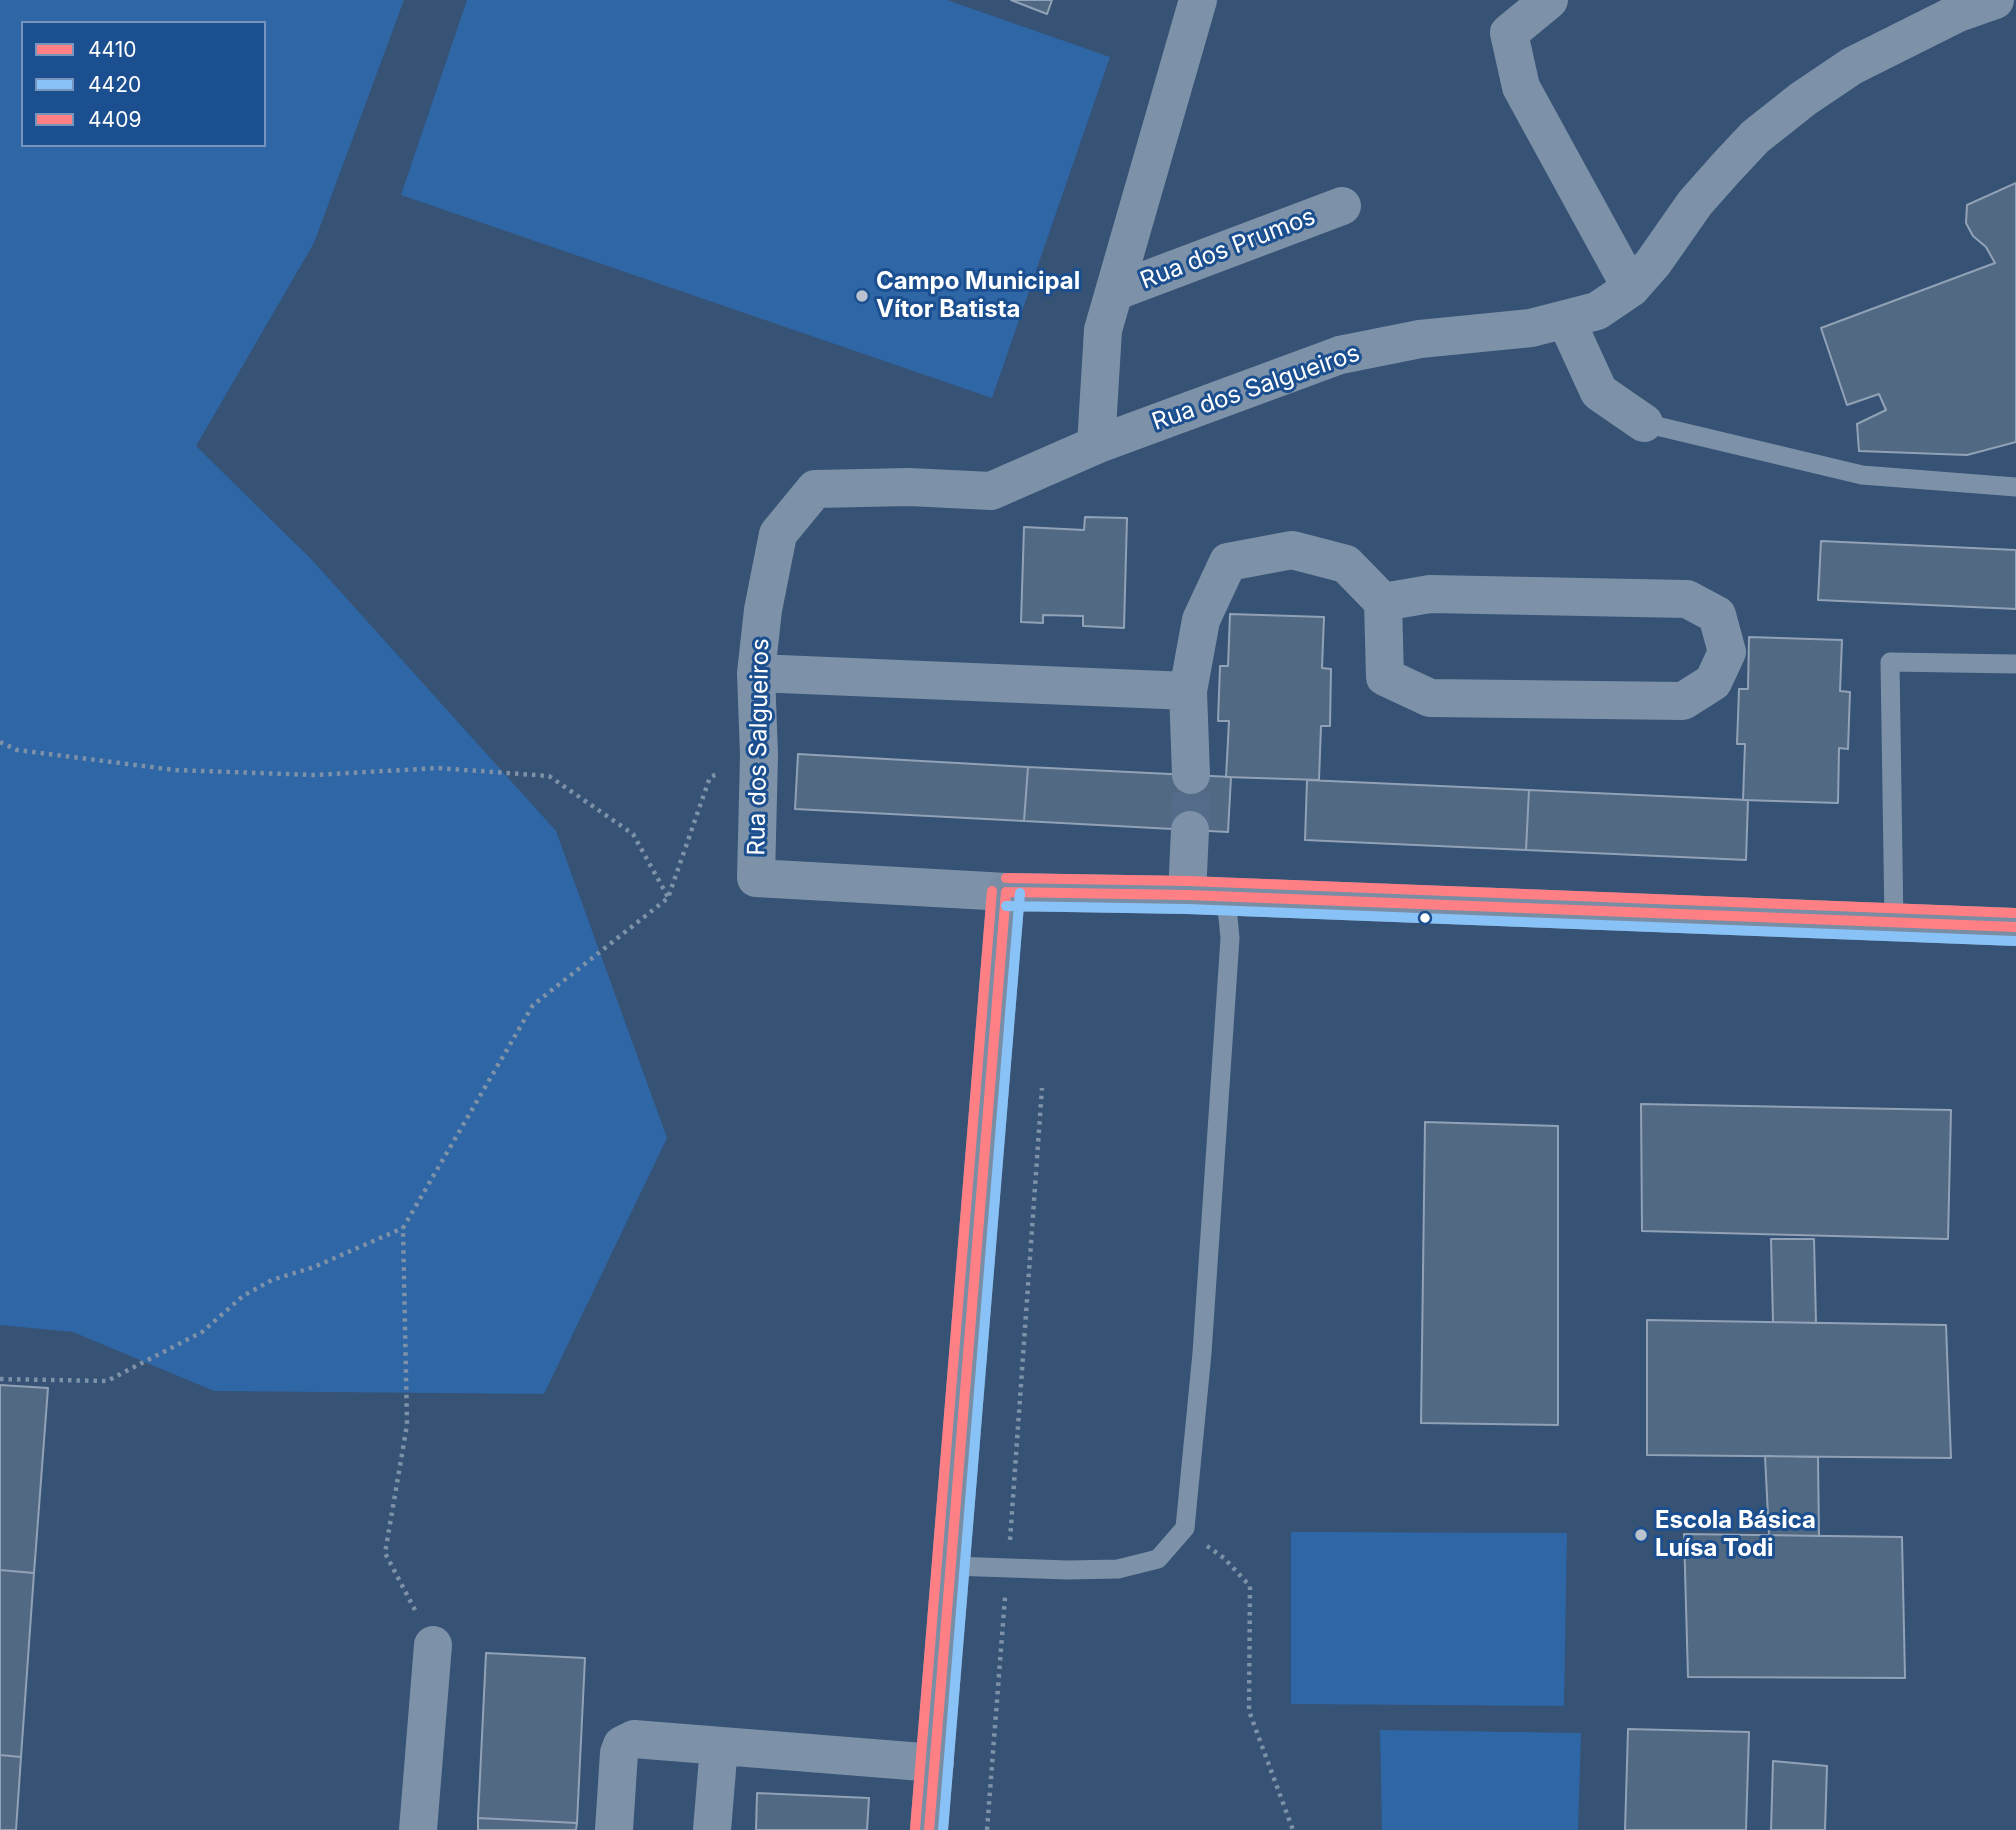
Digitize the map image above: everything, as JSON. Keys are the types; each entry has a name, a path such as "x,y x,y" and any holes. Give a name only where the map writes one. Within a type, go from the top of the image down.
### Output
{"street":[{"path":"1096,445 1104,330 1198,0"},
{"path":"1549,0 1509,33 1521,87 1631,288"},
{"name":"Rua dos Salgueiros","path":"1006,892 756,878 759,755 756,673 763,610 778,534 816,489 909,487 991,491 1096,445 1340,355 1420,339 1531,328 1597,311 1631,288 1653,264 1695,204 1726,168 1755,137 1793,107 1852,66 1958,13 1995,0"},
{"name":"Rua dos Prumos","path":"1114,292 1342,206"},
{"path":"1566,320 1599,392 1644,423"},
{"path":"1191,775 1188,691 1201,620 1228,562 1292,550 1346,564 1383,602 1385,677 1430,698 1683,701 1713,682 1727,652 1717,615 1687,599 1430,594 1383,602"},
{"path":"756,673 1188,691"},
{"path":"1187,895 1190,830"},
{"path":"929,1830 1006,892 1187,895 2016,928"},
{"path":"418,1830 433,1645"},
{"path":"614,1830 619,1753 626,1742 639,1739 935,1763"},
{"path":"712,1830 719,1746"}],"lane":[{"path":"1644,423 1862,475 2016,487"},
{"path":"1894,924 1889,662 2016,664"},
{"path":"951,1566 1118,1569 1158,1559 1185,1528 1202,1353 1230,938 1226,897"}],"path":[{"path":"0,742 17,750 175,770 314,775 438,768 549,776 633,834 668,898"},
{"path":"433,1645 385,1553 407,1425 403,1228 533,1005 668,898 710,777 759,755"},
{"path":"987,1830 1042,1088"},
{"path":"0,1379 107,1381 202,1332 243,1296 272,1280 314,1267 403,1228"},
{"path":"1224,1558 1250,1586 1250,1711 1293,1830"}],"shaded area":[{"path":"0,0 404,0 314,243 196,446 312,560 556,831 667,1138 544,1394 214,1391 73,1332 0,1325"},
{"name":"Campo Municipal Vítor Batista","path":"467,0 947,0 1110,57 992,398 401,195"},
{"path":"1291,1532 1567,1533 1564,1706 1291,1704"},
{"path":"1380,1730 1581,1733 1578,1830 1382,1830"}],"building":[{"path":"1011,0 1052,0 1047,14"},
{"path":"2016,183 2016,442 1967,455 1859,451 1857,424 1886,410 1879,394 1847,405 1821,328 1995,263 1986,247 1973,236 1966,223 1967,205"},
{"path":"1085,517 1127,518 1124,628 1083,626 1083,616 1043,615 1043,623 1021,622 1024,527 1084,530"},
{"path":"1821,541 2016,550 2016,609 1818,600"},
{"path":"1230,614 1324,617 1322,668 1331,669 1330,726 1321,726 1319,780 1226,777 1229,721 1218,721 1220,666 1228,666"},
{"path":"1749,637 1842,640 1840,691 1850,692 1848,749 1839,748 1838,803 1743,800 1745,744 1737,744 1739,689 1748,689"},
{"path":"798,754 1028,767 1024,821 795,809"},
{"path":"1028,767 1231,777 1228,832 1024,821"},
{"path":"1307,780 1529,790 1526,850 1305,840"},
{"path":"1529,790 1748,800 1746,860 1526,850"},
{"path":"1641,1104 1951,1110 1948,1239 1642,1231"},
{"path":"1425,1122 1558,1126 1558,1425 1421,1423"},
{"path":"1771,1239 1814,1239 1816,1323 1773,1322"},
{"path":"1647,1320 1946,1325 1951,1458 1647,1455"},
{"path":"0,1385 48,1388 34,1573 0,1570"},
{"path":"1765,1456 1818,1457 1819,1536 1769,1535"},
{"path":"1684,1534 1902,1537 1905,1678 1688,1677"},
{"path":"0,1570 34,1573 21,1757 0,1755"},
{"path":"486,1653 585,1658 577,1823 478,1818"},
{"path":"1628,1729 1749,1732 1746,1830 1625,1830"},
{"path":"0,1755 21,1757 16,1830 0,1830"},
{"path":"1773,1761 1827,1766 1825,1830 1771,1830"},
{"path":"757,1793 869,1798 867,1830 756,1830"},
{"path":"478,1818 577,1823 576,1830 478,1830"}],"tunnel":[{"path":"1190,830 1191,775"}],"transit line":[{"name":"4409","path":"1006,878 1188,881 2016,913"},
{"name":"4409","path":"915,1829 992,891"},
{"name":"4410","path":"1006,892 1187,895 2016,927"},
{"name":"4410","path":"929,1830 1006,892"},
{"name":"4420","path":"943,1830 1020,893"},
{"name":"4420","path":"1006,906 1187,909 2015,941"}],"place":[{"name":"Campo Municipal Vítor Batista","path":"862,296"},
{"name":"Escola Básica Luísa Todi","path":"1641,1535"}]}
